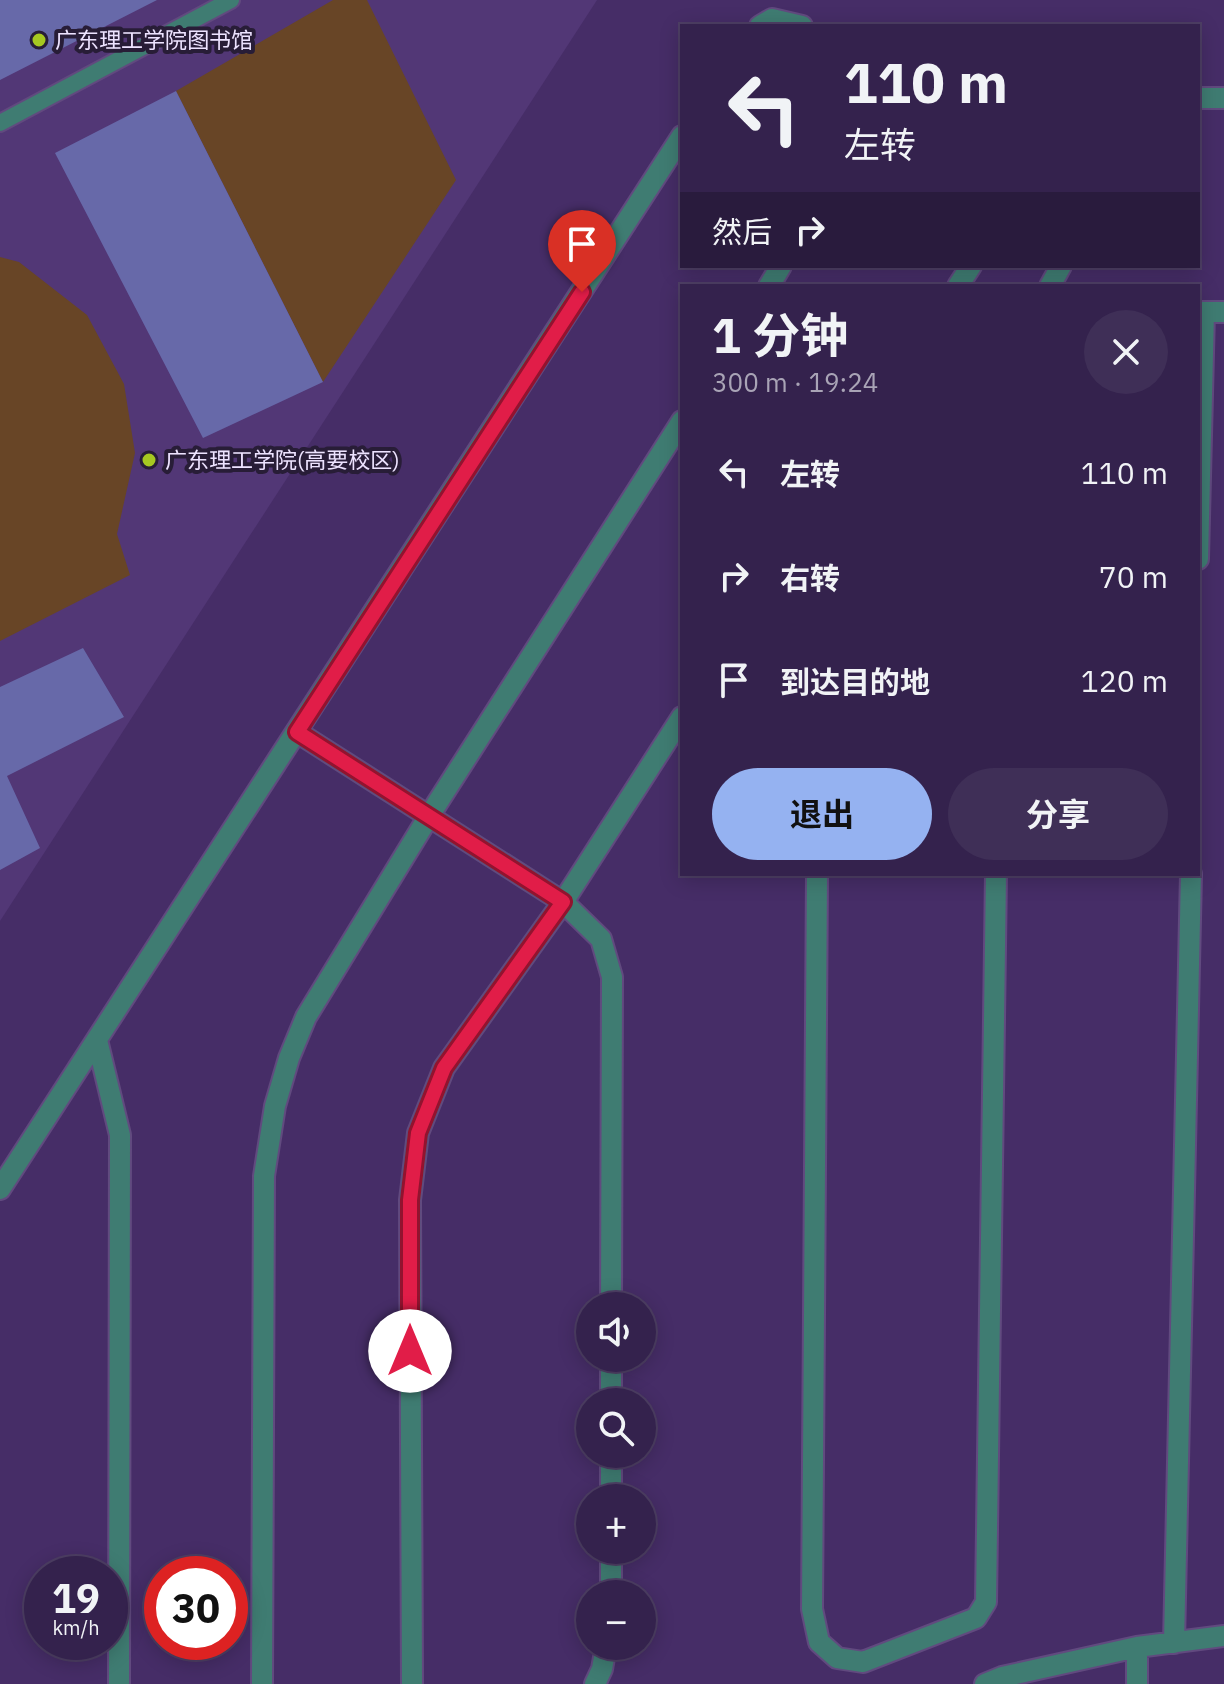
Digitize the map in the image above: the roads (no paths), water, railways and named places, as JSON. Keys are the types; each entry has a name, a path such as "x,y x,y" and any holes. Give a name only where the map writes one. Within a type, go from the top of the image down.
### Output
{"street":[{"path":"763,24 772,19 793,24"},
{"path":"1200,98 1224,98"},
{"path":"0,1189 680,139"},
{"path":"1200,514 1209,312"},
{"path":"262,1684 264,1176 275,1106 289,1058 306,1017 429,816 680,424"},
{"path":"412,1684 410,1200 418,1133 444,1068 563,902 680,720"},
{"path":"297,732 563,902 601,939 612,977 611,1292"},
{"path":"817,876 812,1609 819,1642 837,1658 863,1662 976,1618 986,1602 996,876"},
{"path":"1174,1643 1191,876"},
{"path":"97,1040 120,1135 119,1684"},
{"path":"985,1684 1002,1677 1137,1647 1224,1636"},
{"path":"1137,1647 1137,1684"},
{"path":"595,1684 604,1660"}],"lane":[{"path":"0,123 231,0"}],"place":[{"name":"广东理工学院图书馆","path":"39,40"},
{"name":"广东理工学院(高要校区)","path":"149,460"}]}
